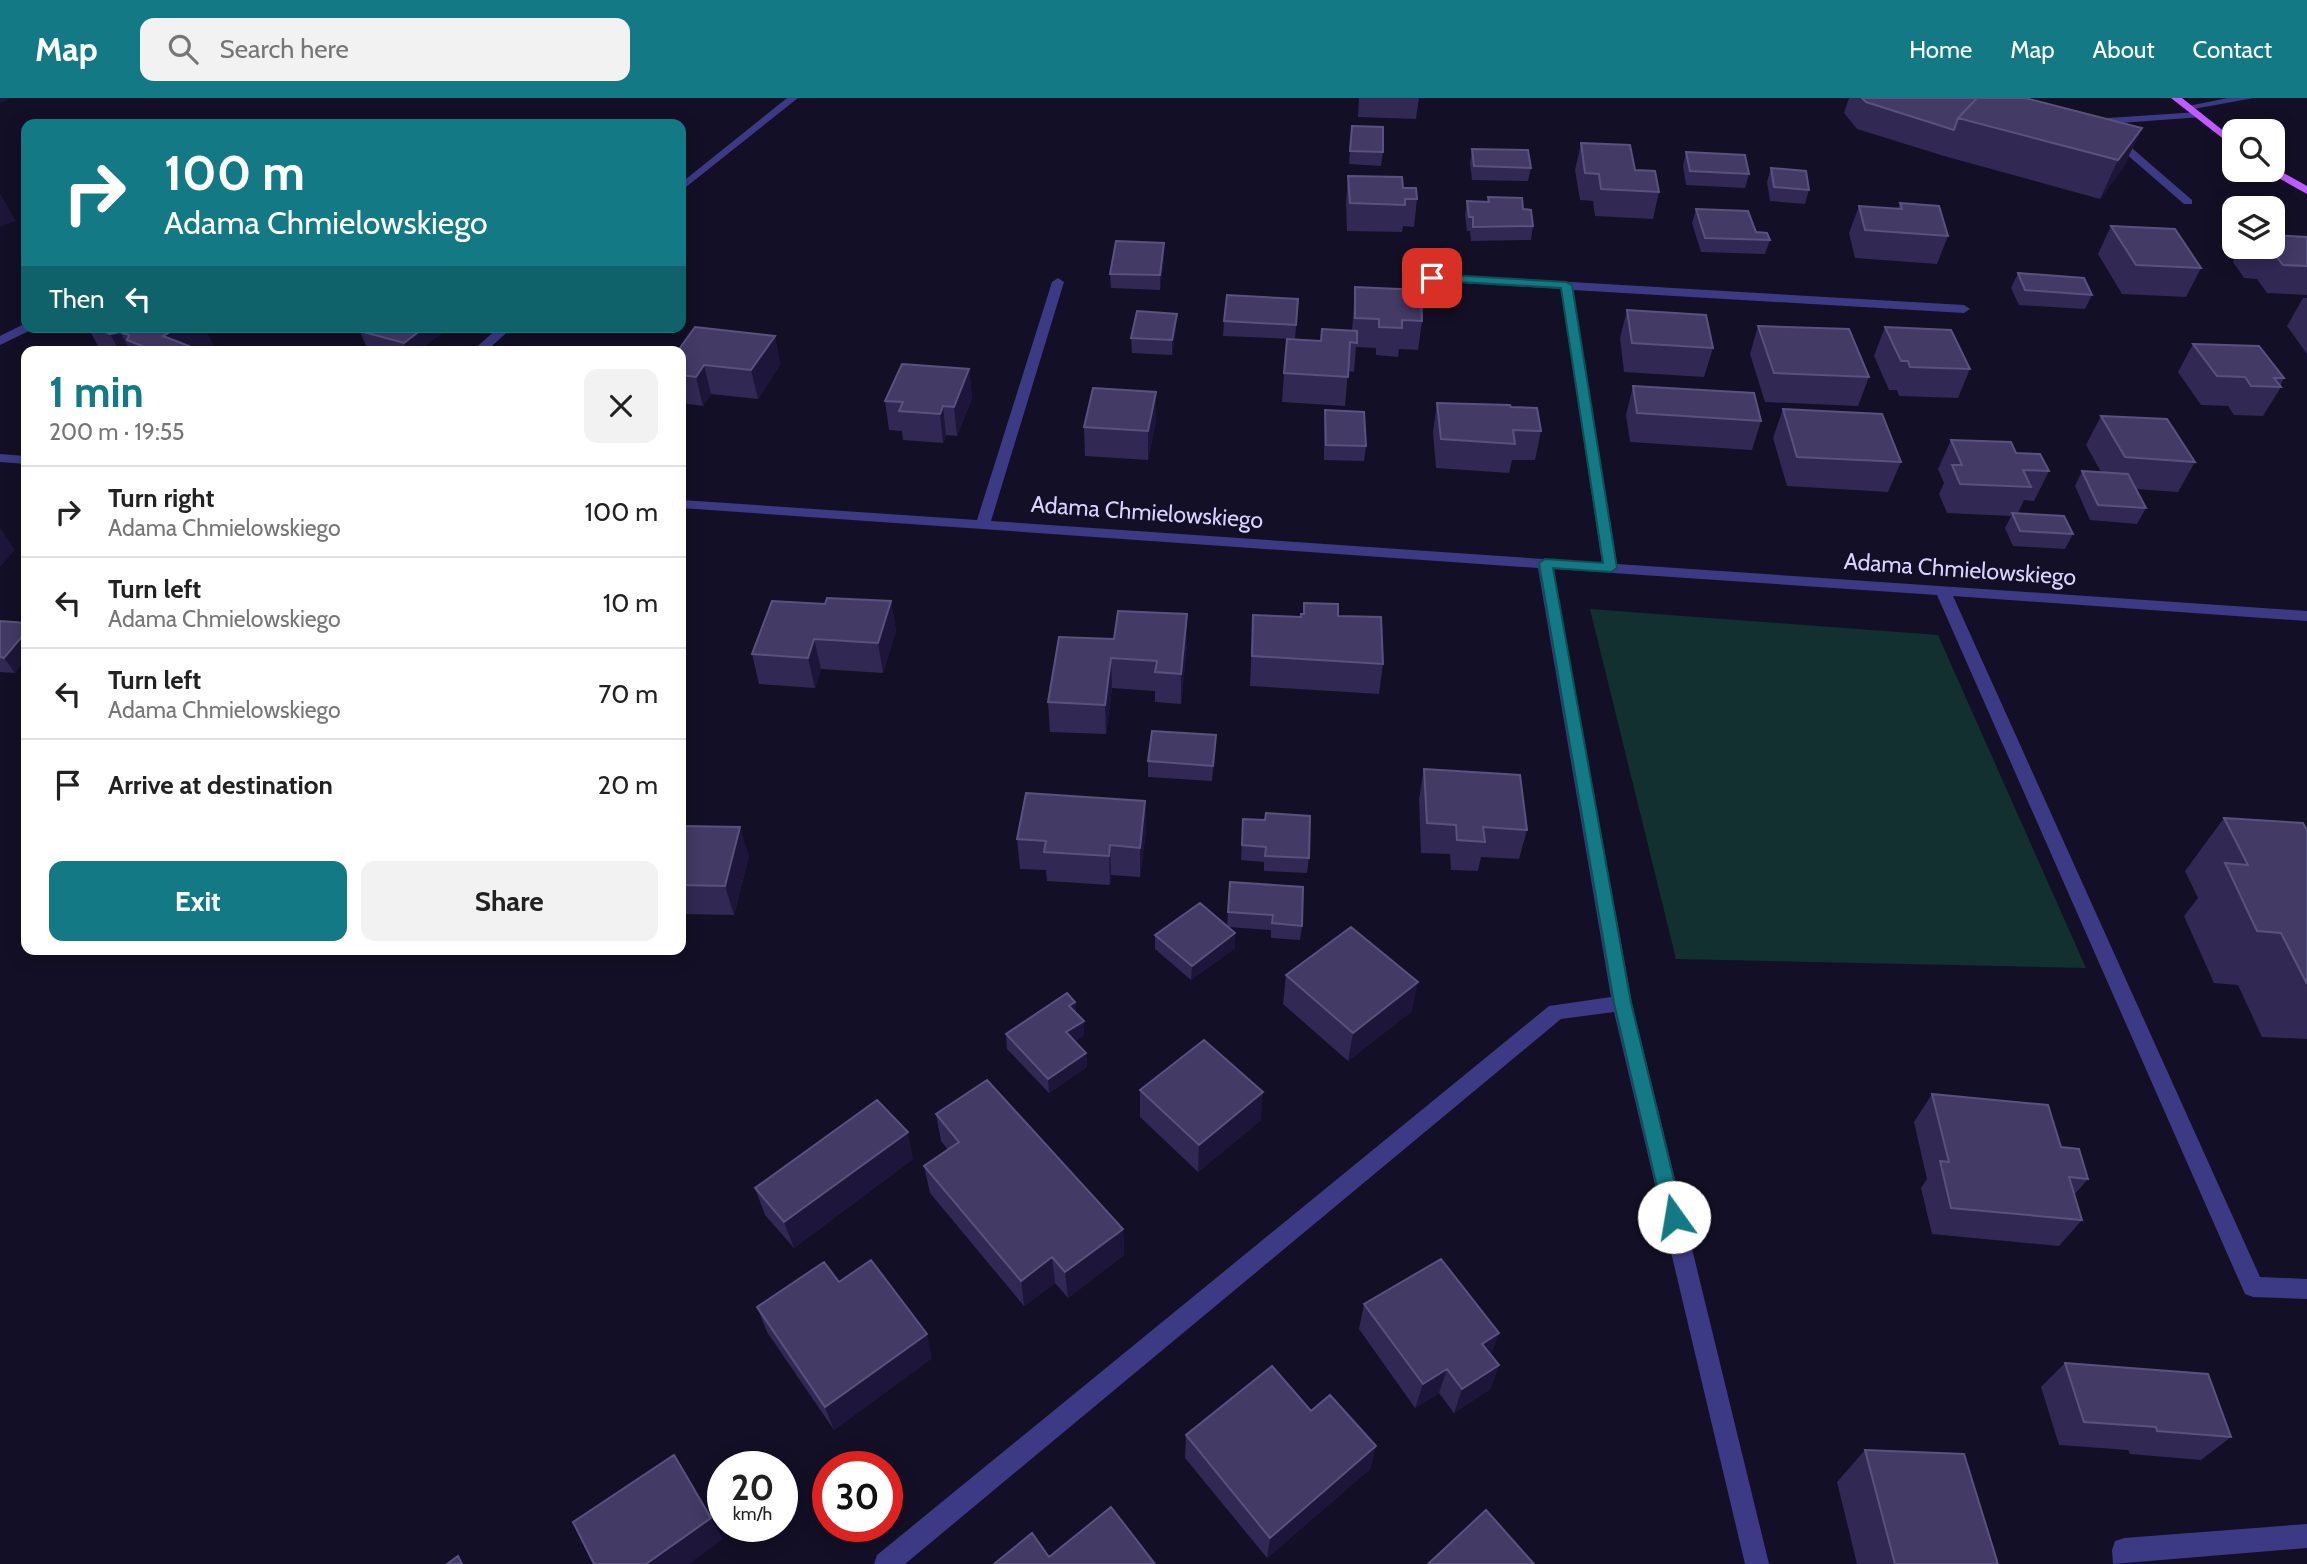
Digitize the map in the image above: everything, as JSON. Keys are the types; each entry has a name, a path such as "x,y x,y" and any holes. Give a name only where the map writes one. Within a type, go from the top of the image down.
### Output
{"main road":[{"path":"2176,98 2222,134"},
{"path":"2285,177 2307,191"}],"street":[{"path":"686,184 793,98"},
{"path":"2188,107 2249,98"},
{"path":"2082,121 2198,115"},
{"path":"2096,122 2188,202"},
{"path":"1432,278 1964,309"},
{"path":"983,524 1058,282"},
{"path":"1566,285 1611,568"},
{"path":"0,341 21,330"},
{"path":"484,346 500,333"},
{"path":"0,458 21,460"},
{"name":"Adama Chmielowskiego","path":"686,504 2307,617"},
{"path":"1545,563 1622,1003 1757,1564"},
{"path":"1942,591 2253,1287 2307,1289"},
{"path":"886,1564 1556,1012 1622,1003"},
{"path":"2125,1564 2124,1550 2307,1536"}],"green space":[{"path":"1590,609 1938,635 2086,968 1676,959"}],"building":[{"path":"1862,98 1977,98 1958,118 1954,130 1866,102"},
{"path":"1977,98 2025,98 2142,128 2118,160 1958,118"},
{"path":"1352,126 1383,127 1383,152 1350,151"},
{"path":"1581,143 1630,145 1635,170 1655,171 1659,192 1601,189 1599,174 1585,173"},
{"path":"1472,149 1528,150 1531,168 1474,166"},
{"path":"1686,152 1745,155 1749,174 1690,171"},
{"path":"1771,168 1806,171 1809,190 1774,187"},
{"path":"1348,176 1402,177 1403,188 1416,188 1417,199 1405,199 1405,205 1350,203"},
{"path":"1488,197 1522,198 1523,209 1531,210 1533,226 1473,227 1473,217 1469,217 1467,201 1489,202"},
{"path":"1900,203 1939,206 1948,236 1865,230 1859,206 1902,209"},
{"path":"1696,209 1748,211 1756,232 1767,233 1770,240 1705,238"},
{"path":"2111,226 2175,229 2201,268 2136,265"},
{"path":"2285,236 2307,237 2307,266 2283,265 2278,259 2285,259"},
{"path":"1116,241 1164,243 1160,275 1110,274"},
{"path":"2018,273 2084,278 2092,295 2025,290"},
{"path":"1355,287 1421,290 1422,321 1402,320 1402,328 1379,327 1379,319 1355,318"},
{"path":"1227,295 1298,299 1296,325 1224,321"},
{"path":"1627,310 1706,315 1713,348 1632,343"},
{"path":"1137,311 1177,314 1172,340 1131,338"},
{"path":"1758,326 1849,329 1869,377 1774,373"},
{"path":"695,327 775,336 751,370 704,365 696,377 686,376 686,346 681,346"},
{"path":"1885,327 1951,330 1970,369 1910,367 1908,361 1901,361"},
{"path":"1322,329 1357,331 1357,343 1350,342 1348,377 1284,373 1287,339 1321,341"},
{"path":"123,333 168,333 163,336 189,346 142,346 127,340 129,335"},
{"path":"367,333 417,333 404,343"},
{"path":"2193,344 2259,346 2284,378 2274,378 2281,387 2251,386 2245,377 2217,376"},
{"path":"902,364 969,369 954,407 943,406 940,414 899,411 903,402 885,401"},
{"path":"1633,386 1754,393 1761,421 1637,413"},
{"path":"1093,388 1156,392 1148,431 1084,427"},
{"path":"1437,403 1537,408 1541,431 1513,430 1515,444 1441,439"},
{"path":"1783,409 1882,414 1901,462 1797,457"},
{"path":"1325,410 1364,412 1366,446 1326,445"},
{"path":"2101,416 2167,419 2195,462 2125,457"},
{"path":"1951,440 2011,442 2016,453 2040,454 2049,471 2023,470 2031,487 1960,484 1952,465 1962,465"},
{"path":"2082,471 2128,474 2146,508 2098,505"},
{"path":"2012,513 2064,516 2073,534 2020,531"},
{"path":"827,598 891,601 878,643 814,639 808,658 752,654 772,601 825,604"},
{"path":"1304,603 1338,604 1338,616 1381,617 1383,664 1252,656 1253,615 1301,617 1301,614 1304,614"},
{"path":"1118,611 1187,614 1181,674 1155,672 1157,661 1111,658 1105,705 1048,702 1059,637 1114,639"},
{"path":"0,621 21,623 21,638 4,658 0,657"},
{"path":"1152,731 1216,735 1213,766 1148,761"},
{"path":"1424,769 1520,775 1527,830 1483,827 1485,842 1457,840 1456,825 1427,823"},
{"path":"1026,793 1145,801 1140,848 1110,845 1109,856 1044,852 1046,841 1017,839"},
{"path":"1266,813 1310,816 1309,858 1265,856 1266,847 1242,845 1243,819 1265,820"},
{"path":"2224,818 2303,823 2307,830 2307,984 2281,933 2257,931 2225,863 2248,865"},
{"path":"686,826 740,827 725,886 686,885"},
{"path":"1230,882 1303,887 1302,926 1272,923 1273,915 1228,912"},
{"path":"1200,903 1235,933 1192,966 1155,935"},
{"path":"1351,927 1418,982 1353,1033 1286,975"},
{"path":"1067,993 1075,1002 1069,1006 1084,1021 1066,1032 1086,1053 1048,1079 1006,1034"},
{"path":"1204,1040 1263,1092 1199,1145 1140,1090"},
{"path":"987,1080 1123,1229 1065,1272 1052,1257 1021,1281 924,1166 959,1142 936,1114"},
{"path":"1932,1094 2048,1105 2061,1147 2079,1149 2088,1179 2069,1177 2082,1220 1951,1208 1940,1161 1949,1162"},
{"path":"877,1100 908,1132 784,1222 755,1188"},
{"path":"1441,1259 1499,1333 1482,1344 1499,1365 1462,1389 1447,1369 1423,1384 1364,1304"},
{"path":"871,1260 927,1334 825,1407 757,1307 824,1262 839,1282"},
{"path":"2065,1363 2208,1374 2231,1437 2157,1431 2156,1427 2084,1422"},
{"path":"1272,1366 1311,1411 1330,1395 1376,1446 1270,1538 1186,1435"},
{"path":"1865,1450 1964,1454 1998,1564 1895,1564"},
{"path":"674,1455 707,1511 707,1521 646,1564 594,1564 573,1522"},
{"path":"1111,1507 1155,1564 994,1564 1032,1533 1049,1557"},
{"path":"1486,1510 1534,1564 1428,1564"},
{"path":"458,1556 462,1564 447,1564"}],"route":[{"path":"1432,278 1566,285 1611,568 1545,563 1622,1003 1674,1217"}]}
